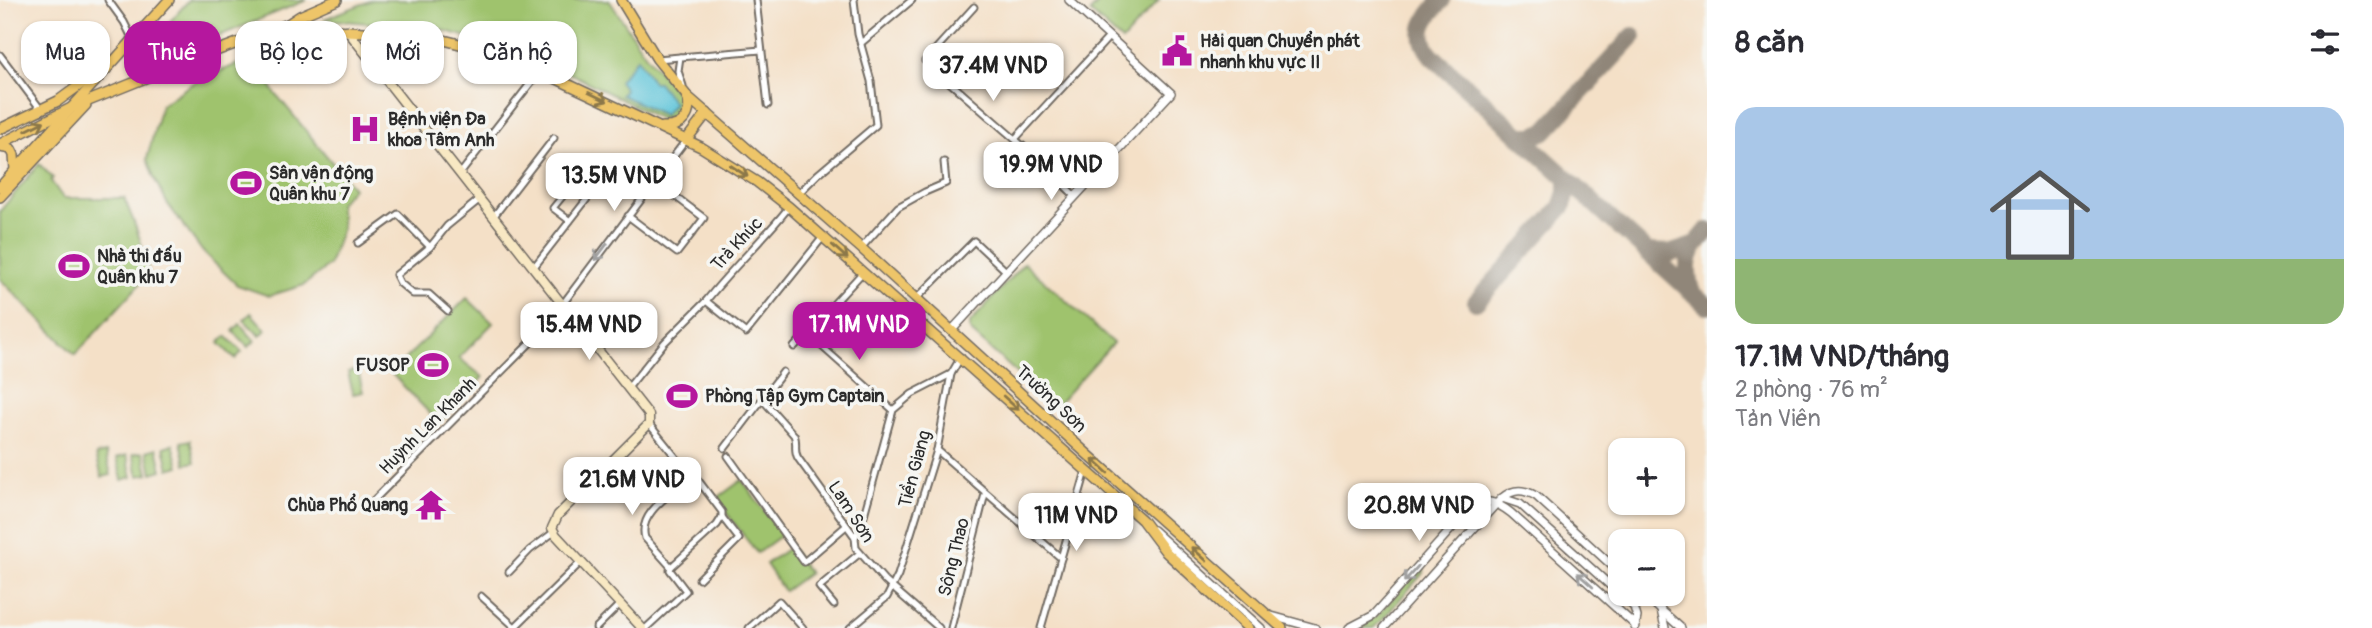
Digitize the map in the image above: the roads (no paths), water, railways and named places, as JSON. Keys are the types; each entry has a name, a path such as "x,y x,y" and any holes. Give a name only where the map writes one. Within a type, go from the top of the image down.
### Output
{"main road":[{"path":"150,21 169,0"},
{"path":"292,21 337,0"},
{"name":"Trường Sơn","path":"621,0 657,59 687,96 917,298 1282,628"},
{"path":"347,30 361,48"},
{"name":"Trường Sơn","path":"347,30 361,31"},
{"path":"0,187 124,50"},
{"path":"0,129 42,111 117,58"},
{"path":"0,145 71,108 131,84"},
{"path":"389,84 649,415 649,424 558,515 553,525 554,532 644,628"},
{"name":"Trường Sơn","path":"568,84 687,139 757,182 789,207 1142,520 1166,552 1248,628"},
{"path":"662,127 675,126 685,120 689,112 687,96"},
{"path":"0,197 89,101"},
{"path":"687,139 706,113"},
{"path":"0,145 13,152 15,170"}],"street":[{"path":"108,0 124,22"},
{"path":"756,0 768,106"},
{"path":"799,193 876,125 871,81 860,43 854,0"},
{"path":"860,43 912,0"},
{"path":"951,330 1171,93 1069,0"},
{"path":"974,7 925,61 1015,139 1075,196"},
{"path":"1015,139 1109,37"},
{"path":"657,59 761,50"},
{"path":"0,55 42,111"},
{"path":"680,57 678,73 687,96"},
{"path":"460,174 530,84"},
{"path":"494,216 554,138"},
{"name":"Huỳnh Lan Khanh","path":"372,502 544,329 687,139"},
{"path":"534,267 570,221 608,172 592,160 553,208 570,221"},
{"path":"861,248 898,207 946,183 944,162"},
{"path":"628,216 677,253 704,218 655,181"},
{"path":"448,311 429,294 413,294 397,277 397,273 430,247 447,226 480,199"},
{"name":"Trà Khúc","path":"628,388 663,344 768,234 789,207"},
{"path":"358,243 398,214 430,247"},
{"path":"706,301 746,333 823,237"},
{"path":"917,298 974,241 1006,271"},
{"path":"794,347 863,272"},
{"path":"808,334 893,410"},
{"name":"Tiền Giang","path":"893,589 937,450 951,374 961,357"},
{"path":"725,447 783,372"},
{"path":"855,537 893,410 900,401 951,374"},
{"name":"Lam Sơn","path":"762,398 793,435 796,440 794,451 855,537 856,548 893,589 939,628"},
{"path":"649,424 695,477 739,539 699,579"},
{"path":"937,450 1061,558"},
{"path":"729,456 804,562 846,526"},
{"path":"1041,628 1086,471"},
{"path":"644,628 686,591 670,570 671,567 645,538 643,527 652,512 691,475"},
{"path":"1384,628 1499,500 1510,492 1519,490 1536,496 1608,562"},
{"name":"Sông Thao","path":"951,628 985,494"},
{"path":"1499,500 1635,627"},
{"path":"1349,628 1374,615 1470,508 1480,502 1499,500 1520,504 1634,607 1637,617 1635,627"},
{"path":"671,567 722,517"},
{"path":"1142,520 1261,628"},
{"path":"509,572 530,550 554,532"},
{"path":"834,605 819,587 860,553"},
{"path":"481,596 515,628 581,562"},
{"path":"850,628 893,589"},
{"path":"750,628 779,601 803,628"},
{"path":"596,628 620,604"},
{"path":"1656,606 1681,628"},
{"path":"1660,610 1665,628"},
{"path":"1267,615 1315,628"}],"water":[{"path":"637,58 653,82 658,82 674,103 664,115 621,95 625,89 619,81"}],"place":[{"name":"Hải quan Chuyển phát nhanh khu vực II","path":"1177,51"},
{"name":"Bệnh viện Đa khoa Tâm Anh","path":"365,129"},
{"name":"Sân vận động Quân khu 7","path":"246,183"},
{"name":"Nhà thi đấu Quân khu 7","path":"74,266"},
{"name":"FUSOP","path":"433,365"},
{"name":"Phòng Tập Gym Captain","path":"682,396"},
{"name":"Chùa Phổ Quang","path":"431,505"}]}
